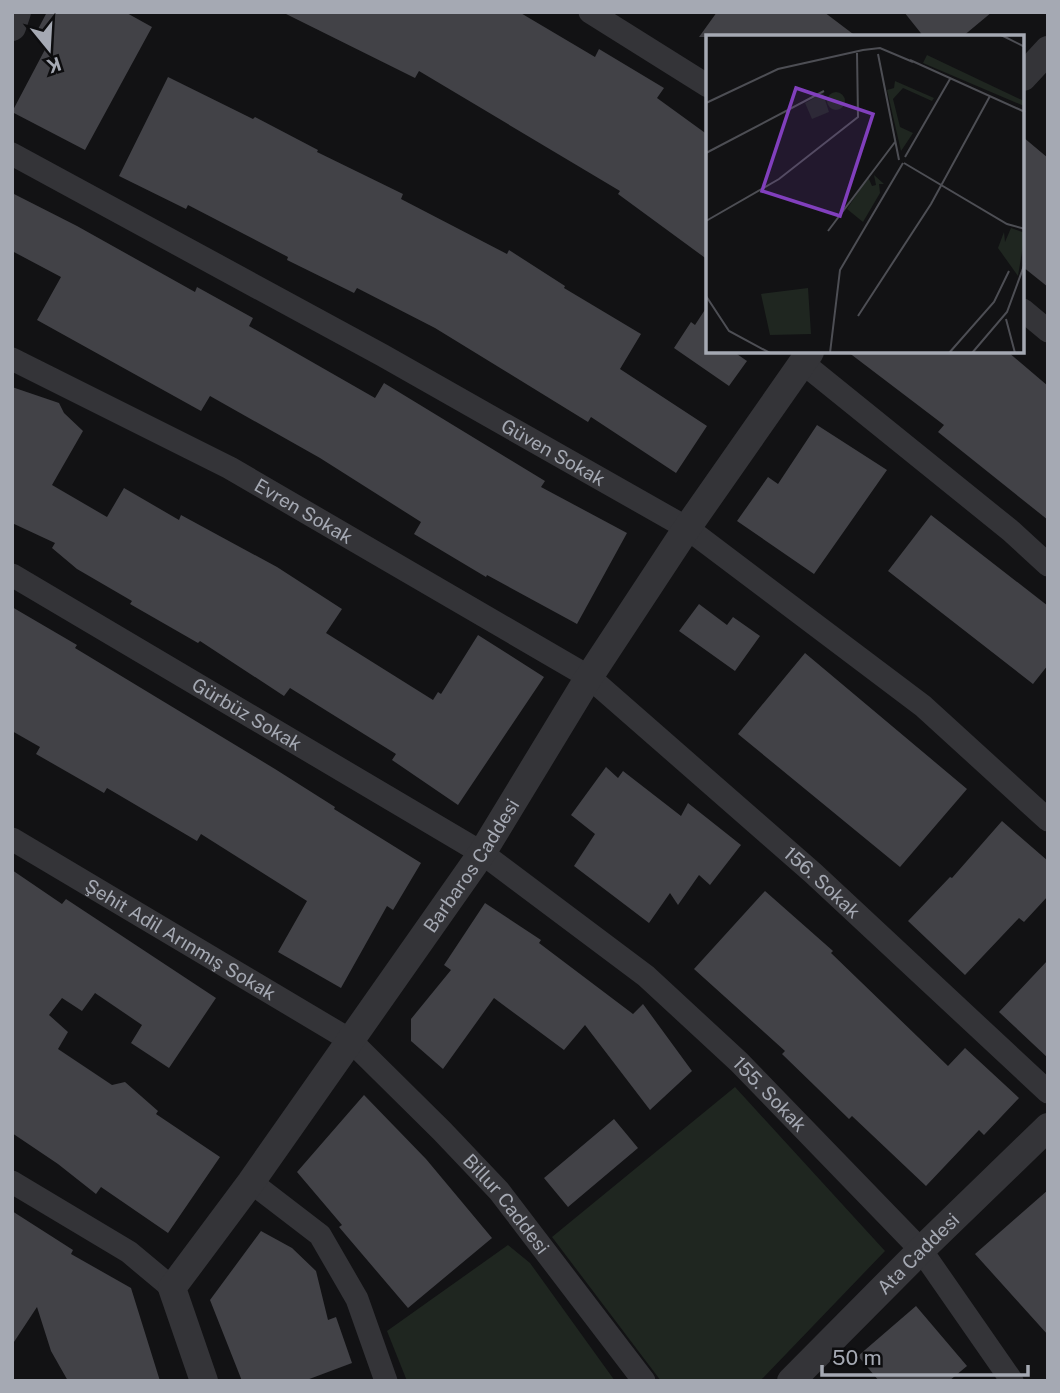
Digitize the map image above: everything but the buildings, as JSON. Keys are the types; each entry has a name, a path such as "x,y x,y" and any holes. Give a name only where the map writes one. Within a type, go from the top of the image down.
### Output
{"street":[{"path":"12,27 17,12"},
{"path":"590,12 706,85"},
{"path":"1025,75 1048,50"},
{"name":"Güven Sokak","path":"12,154 382,355 687,528 923,706 1048,820"},
{"path":"1025,312 1048,331"},
{"path":"806,357 1048,565"},
{"name":"Barbaros Caddesi","path":"172,1288 251,1182 482,853 589,677 687,528 806,357"},
{"name":"Evren Sokak","path":"12,359 230,468 589,677"},
{"name":"Gürbüz Sokak","path":"12,575 482,853"},
{"name":"156. Sokak","path":"589,677 813,873 1048,1092"},
{"name":"Şehit Adil Arınmış Sokak","path":"12,839 349,1040"},
{"name":"155. Sokak","path":"482,853 646,976 738,1062 921,1250 1012,1381"},
{"name":"Billur Caddesi","path":"349,1040 499,1191 644,1381"},
{"name":"Ata Caddesi","path":"792,1381 921,1250 1048,1127"},
{"path":"12,1182 129,1252 172,1288 204,1381"},
{"path":"251,1182 320,1235 357,1299 386,1381"}],"shaded area":[{"path":"735,1087 885,1251 760,1381 661,1381 552,1237"},
{"path":"508,1245 530,1263 615,1381 407,1381 387,1331"}]}
